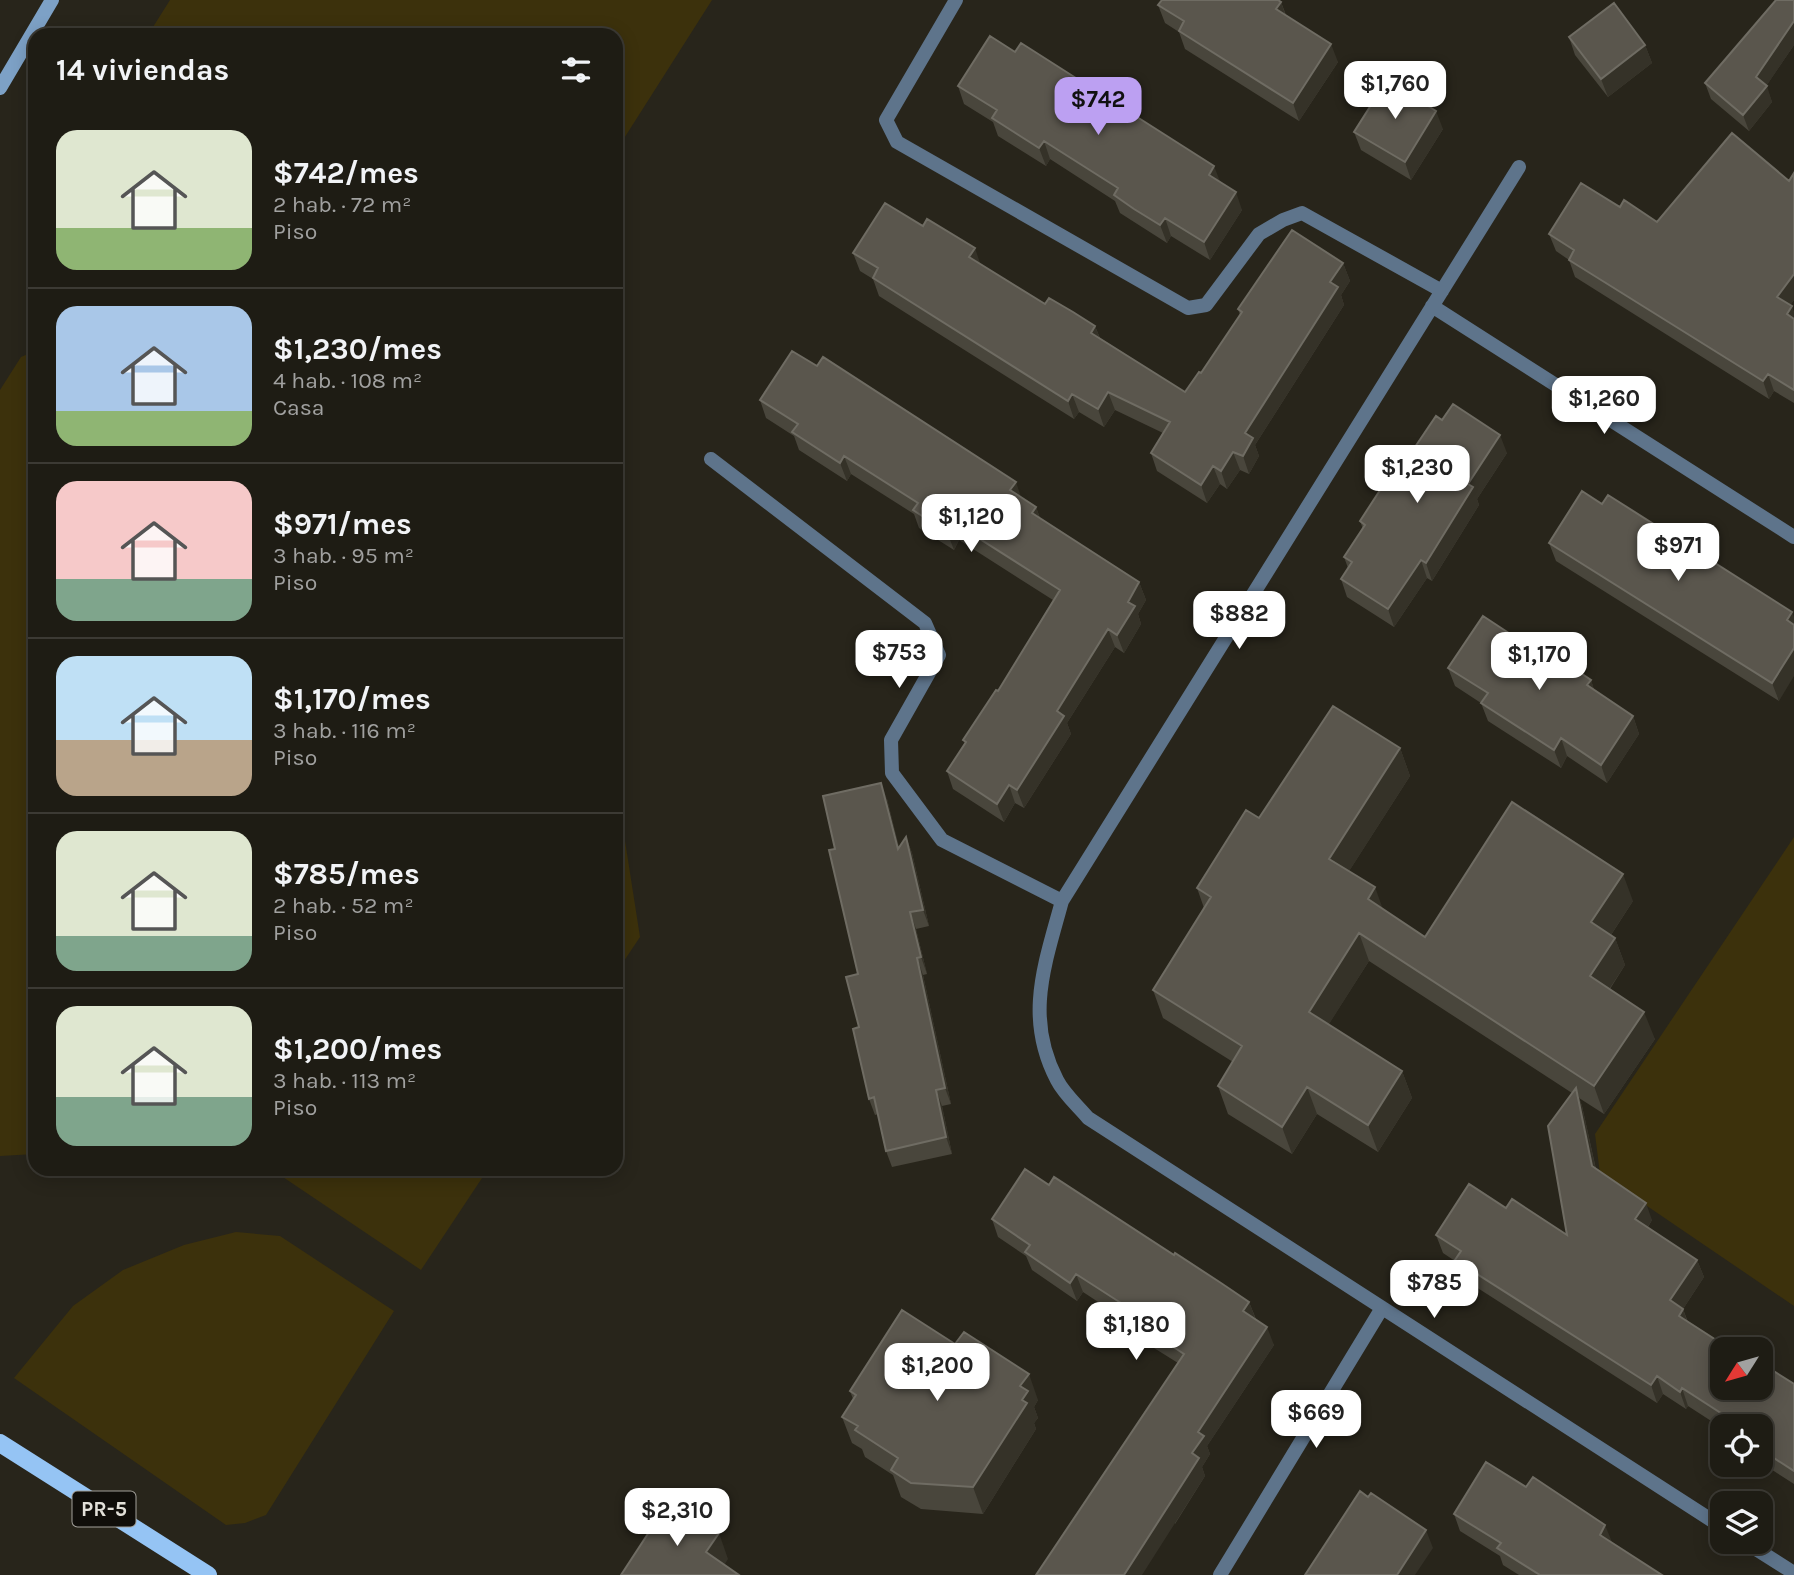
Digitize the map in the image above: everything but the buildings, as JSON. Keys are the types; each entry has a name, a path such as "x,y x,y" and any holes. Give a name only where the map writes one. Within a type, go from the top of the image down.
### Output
{"main road":[{"name":"PR-5","path":"0,1443 208,1575"}],"street":[{"path":"35,28 52,0"},
{"path":"956,0 886,120 897,142 1188,308 1206,305 1259,234 1302,213 1442,290"},
{"path":"0,88 28,41"},
{"path":"1519,167 1062,901 1045,964 1038,1005 1042,1044 1058,1082 1088,1118 1710,1519"},
{"path":"1432,306 1794,537"},
{"path":"711,459 925,623 939,655 891,740 892,773 942,840 1062,901"},
{"path":"1220,1575 1382,1308"},
{"path":"1764,1554 1794,1573"}],"shaded area":[{"path":"170,0 712,0 623,140 623,28 152,28"},
{"path":"28,354 28,1154 0,1156 0,390 21,357"},
{"path":"623,828 640,937 623,962"},
{"path":"1794,837 1794,1306 1600,1174 1595,1134"},
{"path":"281,1176 483,1176 421,1270"},
{"path":"236,1232 280,1236 394,1311 266,1515 245,1523 226,1525 14,1378 73,1306 123,1270 184,1245"}]}
